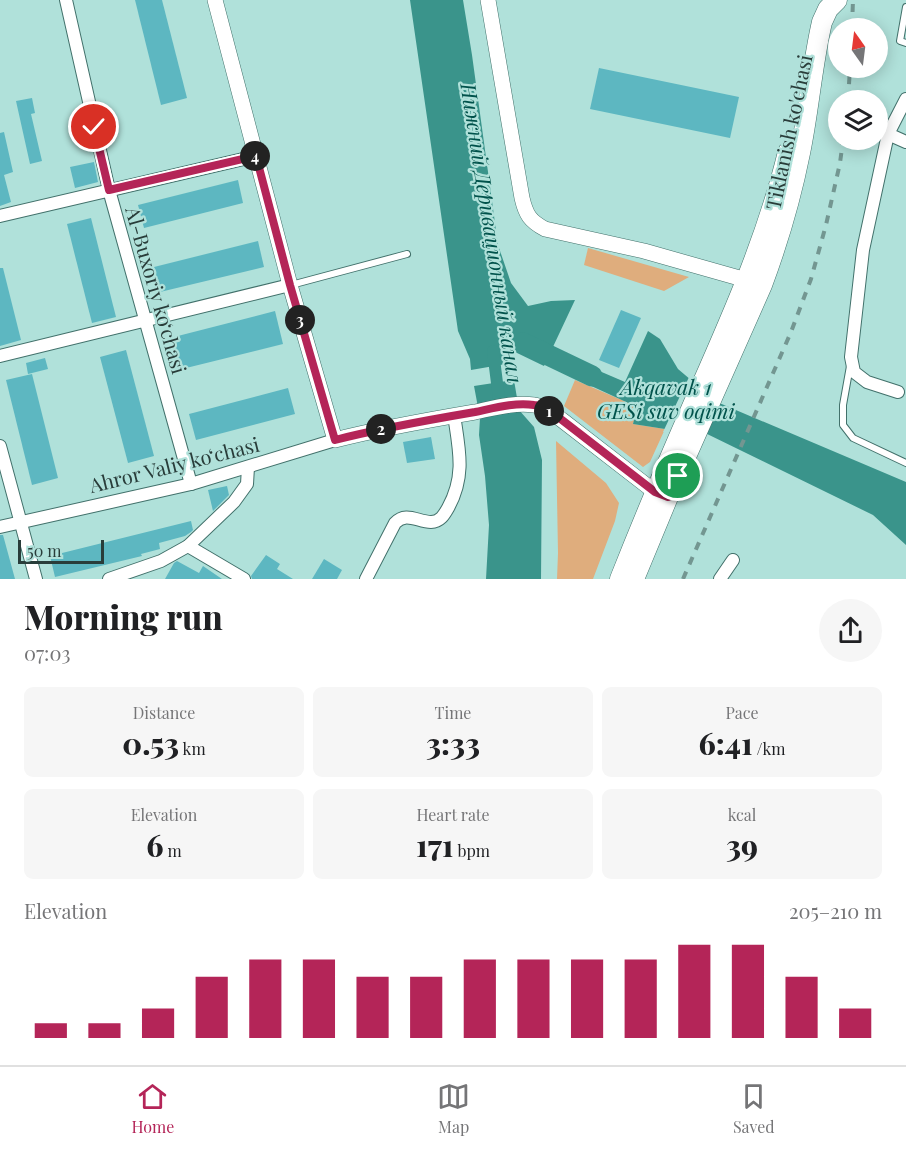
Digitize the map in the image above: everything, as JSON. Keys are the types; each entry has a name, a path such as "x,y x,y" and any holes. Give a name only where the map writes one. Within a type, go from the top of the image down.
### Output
{"main road":[{"path":"620,579 671,473 785,219 801,150 821,26 827,5"},
{"path":"634,579 661,494"}],"street":[{"name":"Al-Buxoriy ko‘chasi","path":"66,0 109,190 191,484"},
{"path":"215,0 290,285 335,440 372,430 476,411 521,404 537,405 550,411 661,494"},
{"path":"488,0 522,198 528,217 545,229 644,250 755,283"},
{"path":"906,99 888,134 906,142"},
{"path":"885,150 863,250 851,357 854,372 867,382 898,392"},
{"path":"0,216 256,156"},
{"path":"0,356 290,285"},
{"path":"366,579 395,523 400,518 437,521 455,495 459,478 459,451 454,415"},
{"name":"Ahror Valiy koʻchasi","path":"0,527 191,484 335,440"},
{"path":"0,446 36,579"},
{"path":"109,579 161,561 188,546 234,502 247,484 248,467"},
{"path":"188,546 244,579"},
{"path":"720,579 733,560"}],"lane":[{"path":"906,8 900,41 906,43"},
{"path":"290,285 407,254"},
{"path":"851,357 843,405 843,425 853,438 906,463"}],"shaded area":[{"path":"588,248 689,277 664,291 584,265"},
{"path":"575,380 638,407 633,424 665,429 650,462 643,467 564,406"},
{"path":"556,441 606,483 619,503 615,521 593,579 557,579"}],"water":[{"path":"410,0 463,0 498,245 511,283 528,306 551,301 575,300 544,366 515,352 510,356 511,363 471,370 470,359 458,331"},
{"name":"Akqavak 1 GESi suv oqimi","path":"648,331 660,339 678,369 717,402 906,482 906,545 873,515 703,432 633,424 637,407 563,373 569,358 625,382"},
{"path":"514,380 519,410 534,427 542,460 541,579 486,579 489,525 479,435 480,418 474,386"}],"pier":[{"path":"690,375 719,399 702,435 663,432"}],"building":[{"path":"135,0 162,0 187,98 161,105"},
{"path":"599,68 739,97 730,138 590,109"},
{"path":"32,98 35,113 31,114 42,161 30,164 16,101"},
{"path":"4,132 13,172 4,175 11,202 0,206 0,133"},
{"path":"94,162 98,182 75,188 70,167"},
{"path":"238,180 243,203 144,228 138,205"},
{"path":"91,218 116,317 92,323 67,224"},
{"path":"258,241 264,267 160,292 154,267"},
{"path":"0,268 3,268 21,340 0,346"},
{"path":"621,310 641,318 619,368 599,360"},
{"path":"275,311 283,344 178,370 170,338"},
{"path":"126,350 154,456 128,463 100,357"},
{"path":"45,358 48,369 28,374 26,363"},
{"path":"32,374 58,478 32,485 6,380"},
{"path":"288,388 295,414 196,440 189,414"},
{"path":"431,437 435,459 407,463 403,442"},
{"path":"227,486 229,495 213,511 208,490"},
{"path":"191,521 193,530 191,532 185,536 159,543 160,549 141,554 142,556 55,577 50,556"},
{"path":"0,535 3,535 15,579 0,579"},
{"path":"266,555 280,564 277,569 293,579 252,579 251,576"},
{"path":"324,559 342,570 337,579 312,579"},
{"path":"177,561 199,573 203,566 222,579 165,579"}],"waterway":[{"name":"Akqavak 1 GESi suv oqimi","path":"523,343 592,376"},
{"name":"Нижний Деривационный канал","path":"493,351 499,399"}],"railway":[{"path":"852,18 853,0"},
{"path":"849,78 849,90"},
{"path":"683,579 791,332 811,279 826,225 842,150"}],"route":[{"path":"94,127 109,190 256,156 290,285 335,440 372,430 454,415 521,404 537,405 550,411 655,492 668,497 678,476"}]}
